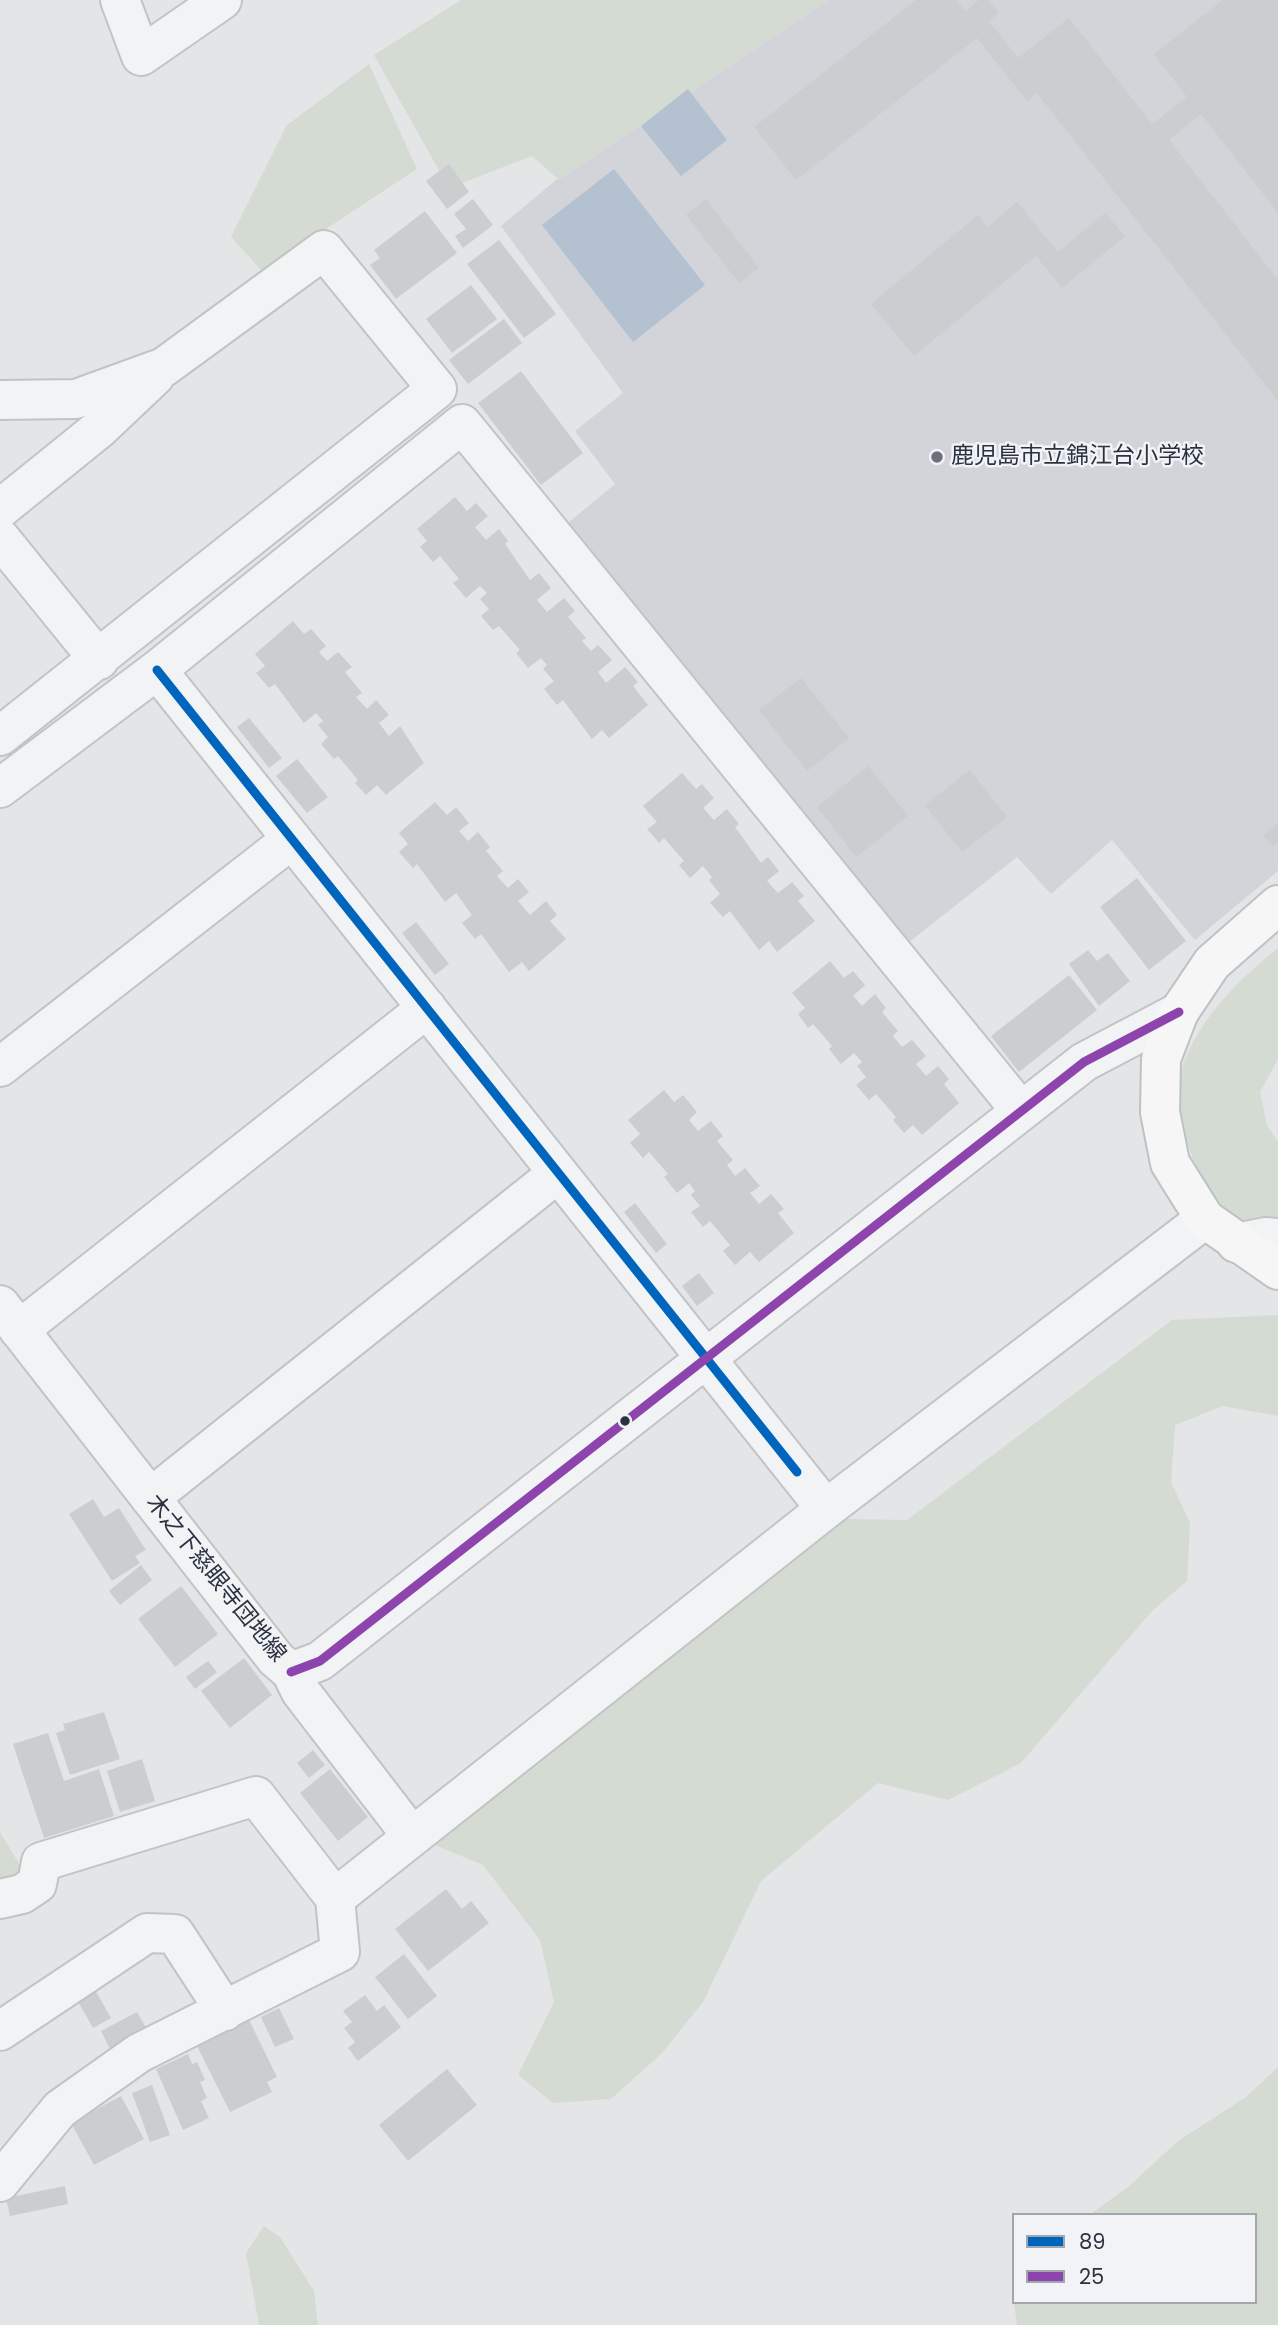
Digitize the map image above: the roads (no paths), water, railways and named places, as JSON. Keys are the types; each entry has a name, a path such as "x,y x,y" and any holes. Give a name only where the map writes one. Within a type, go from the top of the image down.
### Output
{"main road":[{"path":"1278,905 1212,963 1179,1012 1161,1059 1160,1112 1170,1163 1205,1219 1278,1270"}],"street":[{"path":"120,0 141,55 222,0"},
{"path":"0,509 99,429 164,367 324,250 437,388 99,660 0,736"},
{"path":"0,400 76,399 164,367"},
{"path":"0,788 157,670 462,424 1021,1111"},
{"path":"0,538 99,660"},
{"path":"157,670 826,1509"},
{"path":"0,1067 292,839"},
{"path":"10,1317 427,1008"},
{"name":"木之下慈眼寺団地線","path":"10,1317 276,1659 291,1672 320,1661 1084,1062 1179,1012"},
{"path":"150,1498 558,1173"},
{"path":"335,1898 411,1835 826,1509 1205,1219"},
{"path":"1236,1243 1278,1238"},
{"path":"291,1672 301,1692 411,1835"},
{"path":"0,1899 22,1895 37,1884 41,1862 256,1796 335,1898 340,1952 139,2053 60,2109 0,2182"},
{"path":"0,2031 147,1933 175,1934 225,2011"}],"water":[{"path":"688,89 727,140 681,176 641,126"},
{"path":"614,169 705,285 633,342 542,225"}],"place":[{"name":"鹿児島市立錦江台小学校","path":"937,457"}]}
